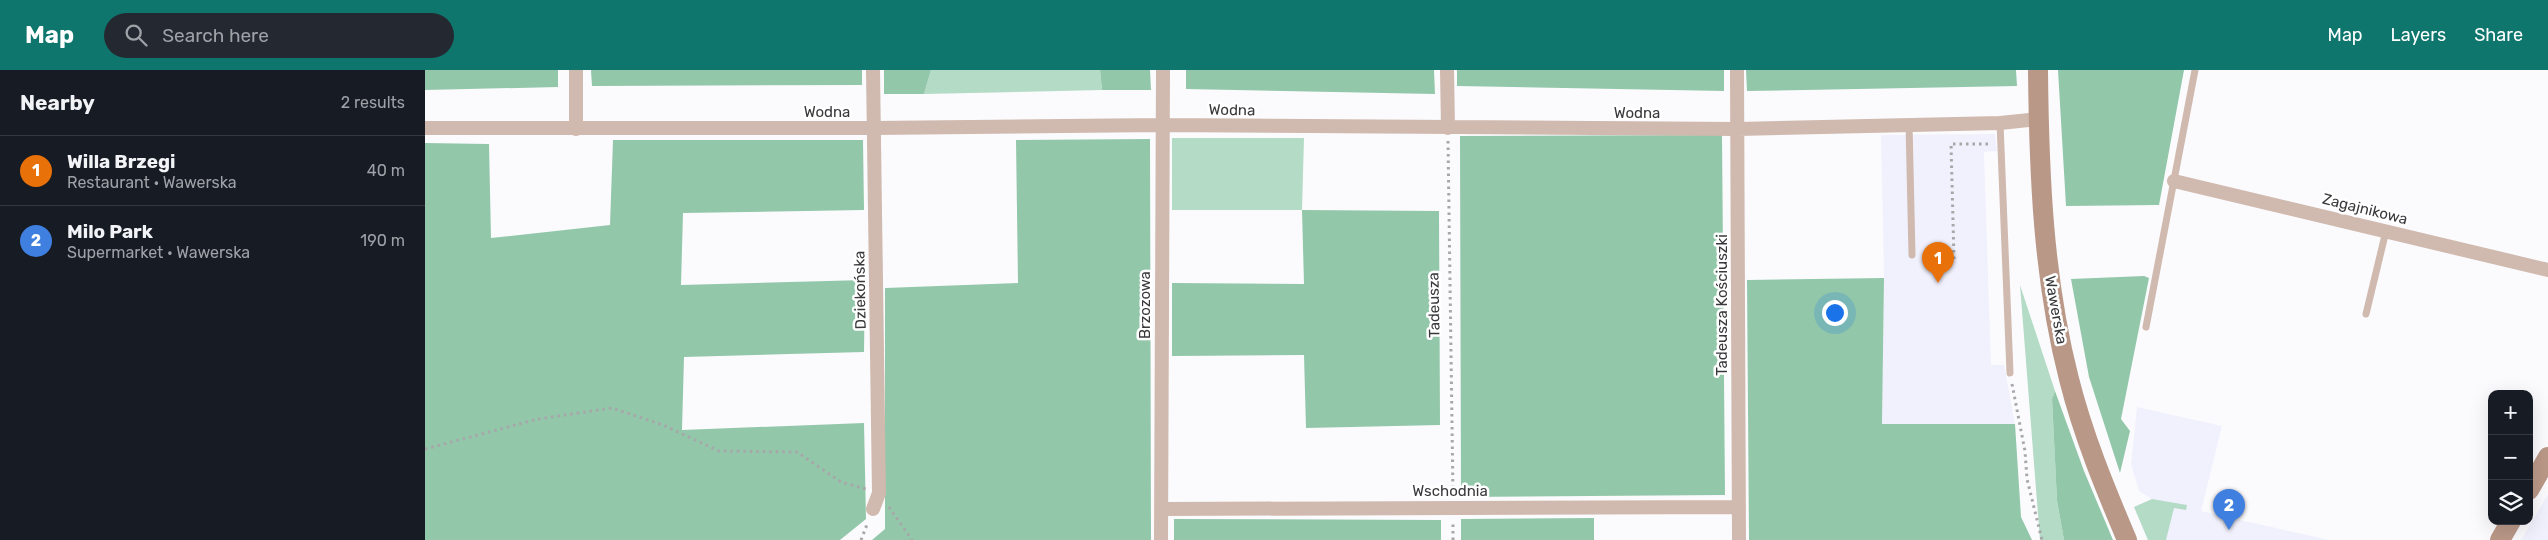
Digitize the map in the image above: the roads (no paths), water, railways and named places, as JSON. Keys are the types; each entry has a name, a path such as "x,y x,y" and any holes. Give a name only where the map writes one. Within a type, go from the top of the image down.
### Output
{"main road":[{"name":"Wawerska","path":"2038,70 2041,199 2056,317 2069,379 2085,433 2127,540"},
{"path":"2533,483 2548,457"},
{"path":"2500,540 2509,525"}],"street":[{"path":"576,70 576,129"},
{"name":"Dziekońska","path":"873,70 879,493 873,509"},
{"name":"Brzozowa","path":"1161,540 1161,125 1163,70"},
{"path":"1447,70 1448,128"},
{"name":"Tadeusza Kościuszki","path":"1737,70 1739,540"},
{"name":"Wodna","path":"425,128 874,128 1161,125 1737,129 1909,123 1999,123 2038,119"},
{"name":"Zagajnikowa","path":"2174,181 2548,270"},
{"name":"Wschodnia","path":"1162,510 1739,507"}],"lane":[{"path":"2146,327 2195,70"},
{"path":"1909,123 1912,255"},
{"path":"1999,123 2010,373"},
{"path":"2366,314 2387,231"}],"place":[{"name":"Willa Brzegi","path":"1938,283"},
{"name":"Milo Park","path":"2229,530"}]}
